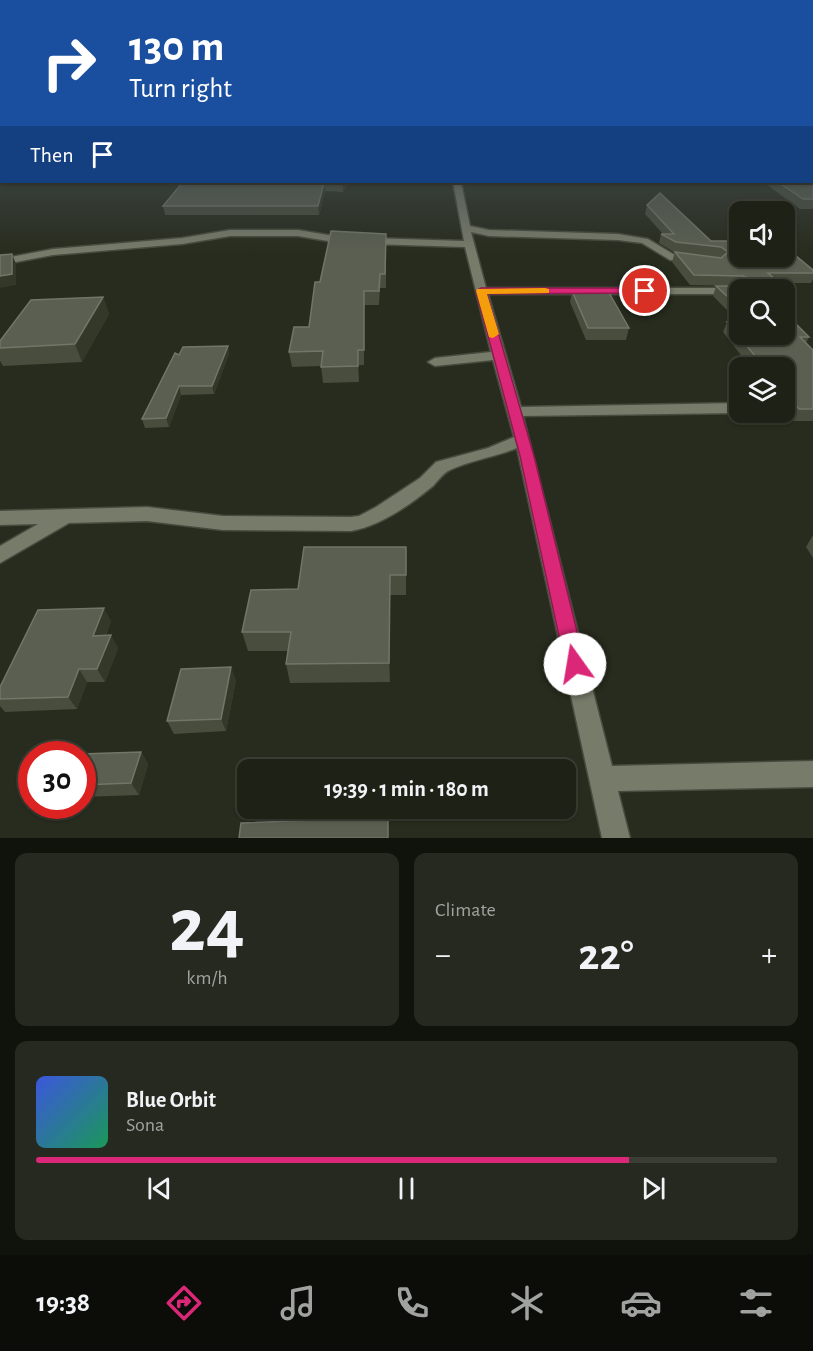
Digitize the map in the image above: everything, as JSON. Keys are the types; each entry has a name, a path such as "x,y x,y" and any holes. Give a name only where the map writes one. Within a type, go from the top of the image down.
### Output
{"street":[{"path":"457,183 481,291 522,440 616,838"},
{"path":"0,262 53,252 182,242 231,232 298,233 340,240 468,236 489,232 636,240 645,241 669,257 708,261"},
{"path":"481,291 729,291"},
{"path":"435,362 499,355"},
{"path":"514,412 729,408"},
{"path":"0,518 147,514 168,518 244,522 351,524 363,522 382,512 426,482 442,466 493,452 522,440"},
{"path":"0,555 65,516"},
{"path":"602,779 813,774"}],"building":[{"path":"182,183 324,183 318,206 163,206"},
{"path":"779,183 813,183 813,199 803,199"},
{"path":"660,193 711,241 729,241 729,267 795,267 795,255 813,270 813,273 768,273 775,279 694,275 675,252 721,258 728,252 721,247 676,242 661,234 674,234 647,205"},
{"path":"331,231 386,234 385,274 380,274 379,291 364,291 364,350 358,350 358,366 321,367 323,351 289,352 294,327 309,327 315,282 320,282"},
{"path":"12,254 12,274 0,276 0,255"},
{"path":"716,286 729,286 729,298"},
{"path":"572,291 608,291 629,328 588,328"},
{"path":"103,297 75,344 0,348 0,341 31,300"},
{"path":"795,323 809,337 800,337 813,350 813,409 799,409 795,404 795,357 756,357 746,345 795,345"},
{"path":"228,346 212,386 179,386 166,418 142,419 175,353 179,355 183,347"},
{"path":"304,547 406,547 406,575 390,575 389,663 286,664 291,632 242,632 251,590 298,589"},
{"path":"104,608 93,636 111,635 97,669 79,669 68,697 0,699 0,687 38,610"},
{"path":"231,667 221,719 167,721 181,669"},
{"path":"141,752 131,783 96,784 96,753"},
{"path":"388,819 388,838 239,838 241,823"}],"slow traffic":[{"path":"493,334 481,291 545,291"}],"route":[{"path":"575,664 527,456 481,291 645,291"}]}
